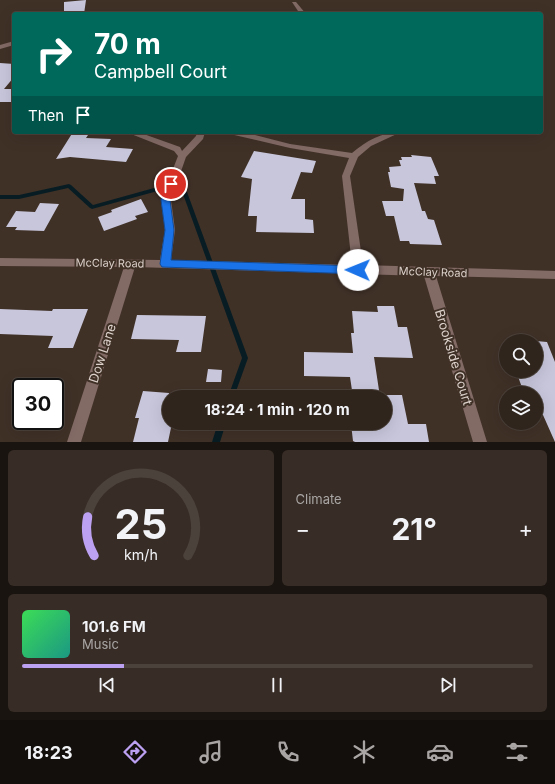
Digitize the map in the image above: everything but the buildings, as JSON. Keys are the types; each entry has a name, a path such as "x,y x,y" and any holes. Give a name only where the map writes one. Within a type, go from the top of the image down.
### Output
{"street":[{"path":"294,4 301,12"},
{"path":"0,47 12,44"},
{"path":"136,134 177,149 182,156"},
{"path":"165,264 170,230 166,200 182,156 200,137 201,134"},
{"path":"241,134 290,146 354,156"},
{"path":"358,270 346,176 354,156 368,144 392,134"},
{"name":"McClay Road","path":"0,262 131,263 217,267 555,275"},
{"name":"Dow Lane","path":"74,442 131,263"},
{"name":"Brookside Court","path":"429,272 480,442"}],"waterway":[{"path":"0,197 19,197 69,186 92,207 154,190 185,193 245,358 234,390"},
{"path":"216,442 220,430"}],"route":[{"path":"171,184 166,200 170,230 165,264 217,267 358,270"}]}
